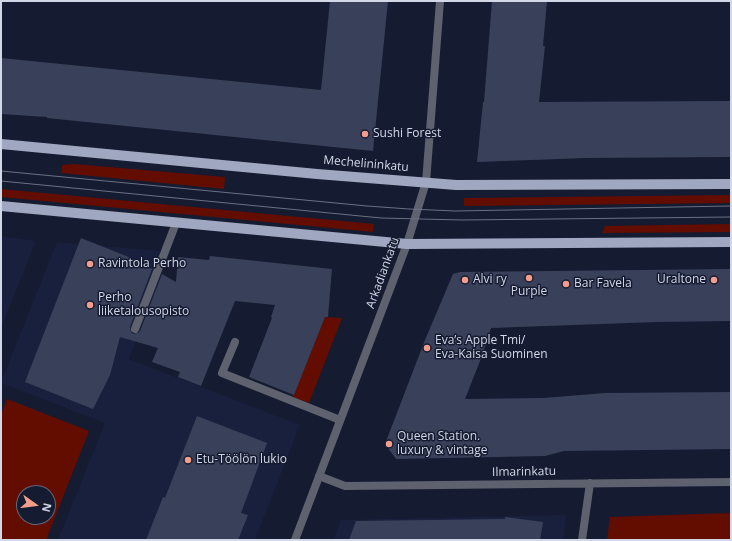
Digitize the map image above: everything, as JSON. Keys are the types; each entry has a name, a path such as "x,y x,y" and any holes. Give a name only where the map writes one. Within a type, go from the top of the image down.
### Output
{"main road":[{"name":"Mechelininkatu","path":"1,144 324,174 480,185 731,184"},
{"path":"1,206 408,244 731,242"}],"street":[{"name":"Arkadiankatu","path":"295,540 408,244 426,182 440,1"},
{"path":"135,330 176,223"},
{"path":"235,342 222,373 340,420"},
{"name":"Ilmarinkatu","path":"319,476 345,486 731,482"},
{"path":"582,540 590,483"}],"shaded area":[{"path":"74,164 225,177 224,189 61,173 62,165"},
{"path":"1,189 374,224 373,232 1,197"},
{"path":"731,195 731,203 464,206 464,198"},
{"path":"731,224 731,232 602,233 605,226"},
{"path":"1,236 36,241 1,328"},
{"name":"Etu-Töölön lukio","path":"57,242 170,252 129,359 300,425 255,540 58,540 105,423 1,383"},
{"path":"325,317 342,318 309,403 293,397"},
{"path":"7,399 89,431 56,515 56,485 16,485 16,525 52,525 46,540 1,540 1,414"},
{"path":"731,513 731,540 607,540 610,517"},
{"path":"566,515 563,540 333,540 341,520"}],"building":[{"path":"330,1 388,1 373,151 47,117 1,114 1,58 321,90"},
{"path":"492,1 547,1 543,46 545,46 539,102 731,101 731,157 586,158 477,162 484,102"},
{"path":"81,238 131,258 152,269 130,327 133,334 140,331 162,274 176,282 178,257 209,260 210,256 332,269 328,317 325,317 294,395 249,377 272,318 275,305 235,301 201,386 178,377 180,372 152,362 158,348 120,337 110,375 93,409 25,382"},
{"path":"731,269 731,321 491,328 465,399 544,398 605,393 731,392 731,449 564,451 545,456 396,459 385,444 425,340 453,274 460,272"},
{"path":"197,416 267,443 241,513 248,515 238,540 146,540 163,497 165,498"},
{"path":"505,517 543,522 540,540 349,540 356,521 505,519"}],"tram line":[{"path":"1,171 409,209 455,211 731,206"},
{"path":"1,181 381,218 462,220 731,217"}],"place":[{"name":"Sushi Forest","path":"365,134"},
{"name":"Ravintola Perho","path":"90,264"},
{"name":"Purple","path":"529,278"},
{"name":"Alvi ry","path":"465,280"},
{"name":"Uraltone","path":"714,280"},
{"name":"Bar Favela","path":"566,284"},
{"name":"Perho liiketalousopisto","path":"90,305"},
{"name":"Eva’s Apple Tmi/ Eva-Kaisa Suominen","path":"427,348"},
{"name":"Queen Station. luxury & vintage","path":"389,444"},
{"name":"Etu-Töölön lukio","path":"188,460"}]}
